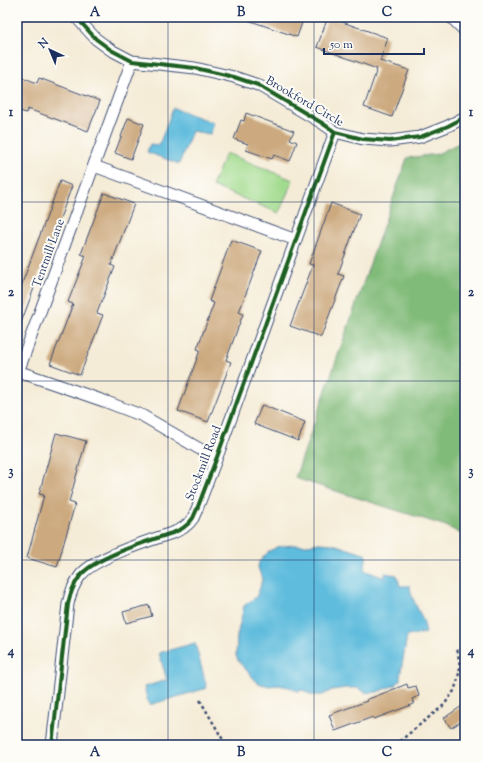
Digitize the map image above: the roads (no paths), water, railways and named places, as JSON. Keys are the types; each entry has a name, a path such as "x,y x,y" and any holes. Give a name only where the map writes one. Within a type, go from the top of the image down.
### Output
{"street":[{"name":"Brookford Circle","path":"76,17 96,39 111,50 132,61 195,68 234,77 258,85 335,132 363,139 390,141 420,137 448,126 465,117"},
{"path":"451,17 465,31"},
{"name":"Tentmill Lane","path":"132,61 18,371 143,416 198,448 217,457"},
{"name":"Stockmill Road","path":"52,745 68,604 75,584 80,575 101,560 184,528 193,518 217,457 335,132"},
{"path":"94,166 296,240"}],"water":[{"path":"173,108 214,123 210,134 192,131 179,164 147,152 150,144 159,145"},
{"path":"319,543 333,544 367,555 364,570 385,578 385,573 397,575 400,586 410,586 414,601 424,623 426,633 407,636 400,681 395,685 371,693 357,688 346,688 332,690 323,695 311,695 303,690 298,691 289,687 278,685 269,686 258,683 239,662 236,656 237,636 244,606 256,597 260,588 262,579 258,567 259,562 268,552 277,547"},
{"path":"195,643 207,688 149,705 144,687 167,680 159,653"}],"waterway":[{"path":"459,745 465,742"}]}
